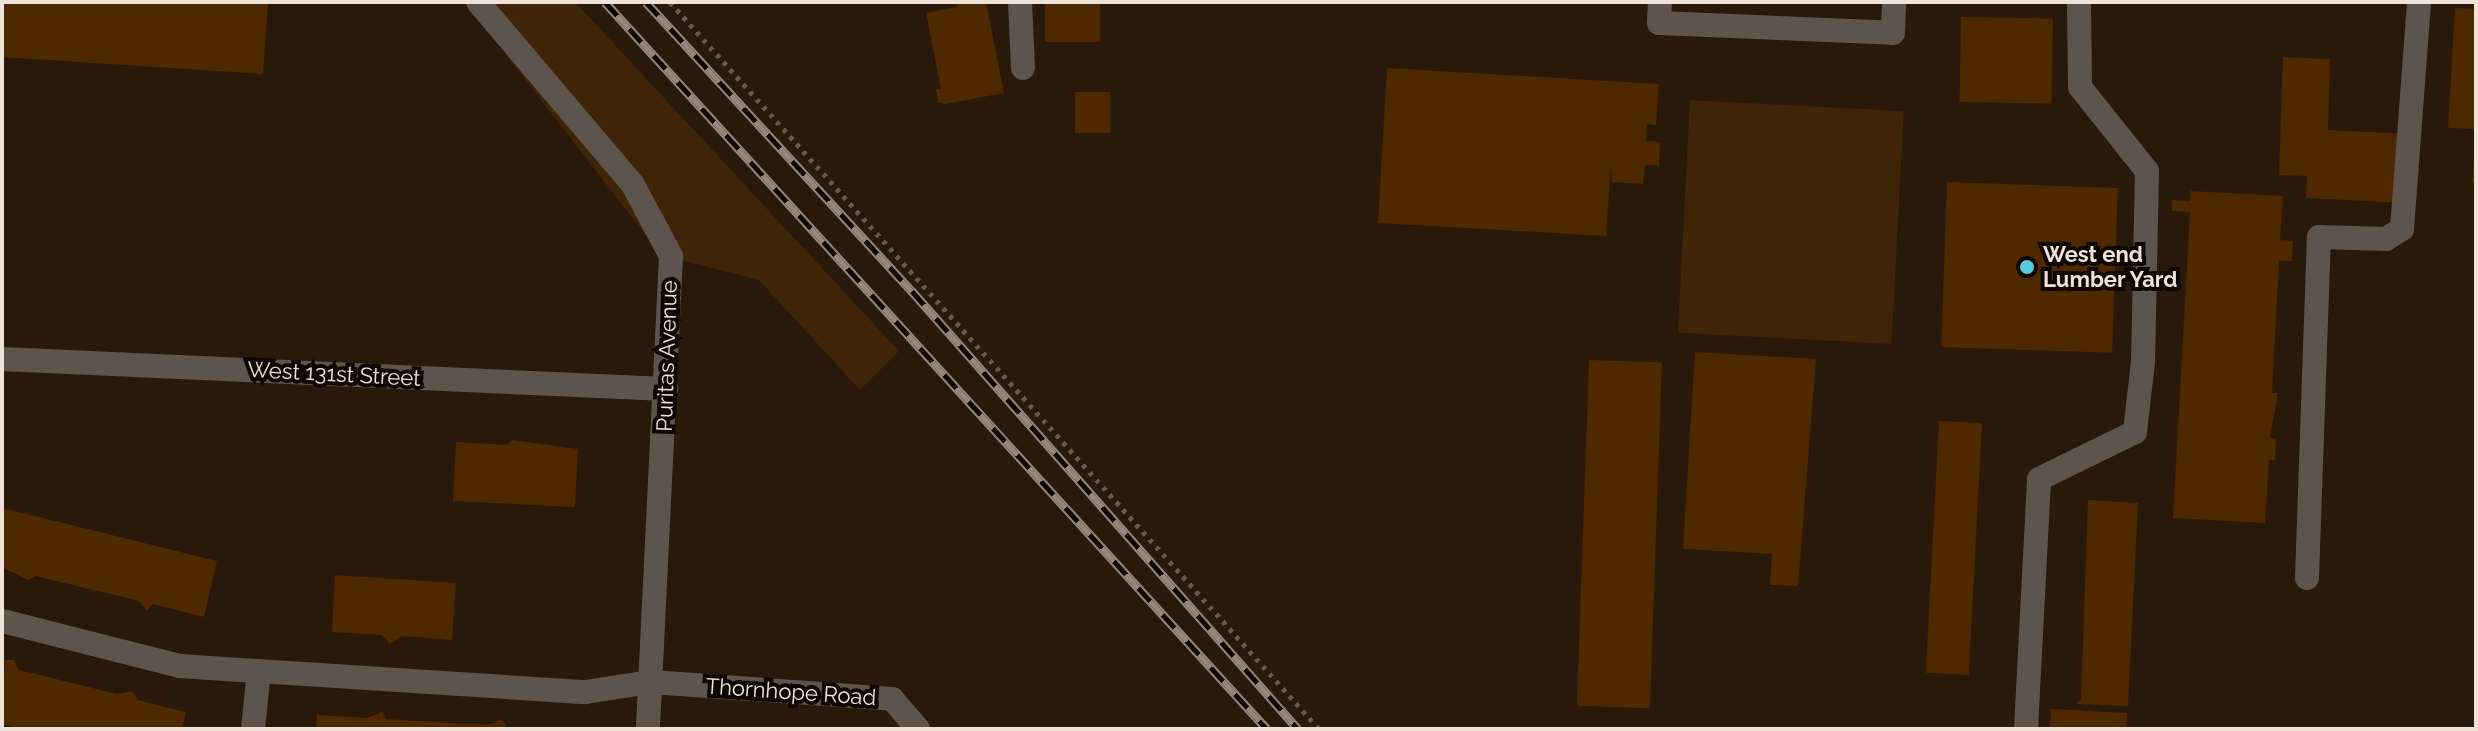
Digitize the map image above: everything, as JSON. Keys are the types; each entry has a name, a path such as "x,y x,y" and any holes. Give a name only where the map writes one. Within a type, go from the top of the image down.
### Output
{"street":[{"name":"Puritas Avenue","path":"478,2 633,185 671,256 648,729"},
{"path":"1020,2 1023,68"},
{"path":"1660,2 1659,23 1893,33 1894,2"},
{"path":"2026,729 2039,479 2135,432 2143,362 2147,171 2080,87 2079,2"},
{"path":"2307,578 2319,237 2386,239 2402,229 2419,2"},
{"name":"West 131st Street","path":"2,359 666,389"},
{"name":"Thornhope Road","path":"2,621 180,666 585,692 651,682 892,699 918,729"},
{"path":"253,729 259,671"}],"path":[{"path":"670,2 1319,729"}],"shaded area":[{"path":"465,2 575,2 899,351 860,390 759,280 661,255"},
{"path":"1690,100 1904,111 1892,344 1678,333"}],"building":[{"path":"2,2 268,2 263,74 2,57"},
{"path":"956,2 986,2 1004,93 945,104 938,102 936,89 941,89 926,13 957,7"},
{"path":"1045,2 1100,2 1100,42 1045,42"},
{"path":"2455,8 2476,9 2476,129 2448,128"},
{"path":"1961,17 2053,19 2052,104 1960,102"},
{"path":"2283,57 2330,59 2328,130 2408,134 2404,203 2306,198 2307,176 2279,175"},
{"path":"1387,68 1659,84 1656,125 1647,124 1646,141 1660,142 1659,166 1645,165 1643,184 1612,182 1611,163 1606,236 1378,223"},
{"path":"1075,92 1110,92 1110,133 1075,133"},
{"path":"2474,162 2476,183 2472,183"},
{"name":"West end Lumber Yard","path":"1947,182 2118,188 2112,353 1941,347"},
{"path":"2190,191 2283,196 2280,240 2293,241 2292,261 2279,261 2272,393 2278,393 2270,438 2276,439 2275,460 2269,460 2265,523 2173,518 2190,212 2172,211 2172,200 2190,201"},
{"path":"1695,352 1816,359 1798,586 1770,585 1772,554 1683,549"},
{"path":"1589,360 1662,363 1650,708 1577,706"},
{"path":"1939,421 1982,423 1969,675 1926,673"},
{"path":"513,440 578,449 575,507 453,501 456,442 506,445"},
{"path":"2088,500 2138,503 2128,706 2076,704 2081,698"},
{"path":"2,508 217,561 204,617 153,604 147,611 139,601 36,576 28,580 2,567"},
{"path":"335,575 456,583 452,640 402,636 390,644 382,635 332,632"},
{"path":"5,660 14,660 19,670 117,694 132,691 138,700 186,712 182,729 23,729 2,724"},
{"path":"2051,709 2127,713 2126,729 2050,729"},
{"path":"382,712 386,719 488,725 502,719 508,729 316,729 317,715 368,718"}],"railway":[{"path":"605,2 1267,729"},
{"path":"646,2 912,291 1298,729"}],"place":[{"name":"West end Lumber Yard","path":"2027,267"}]}
